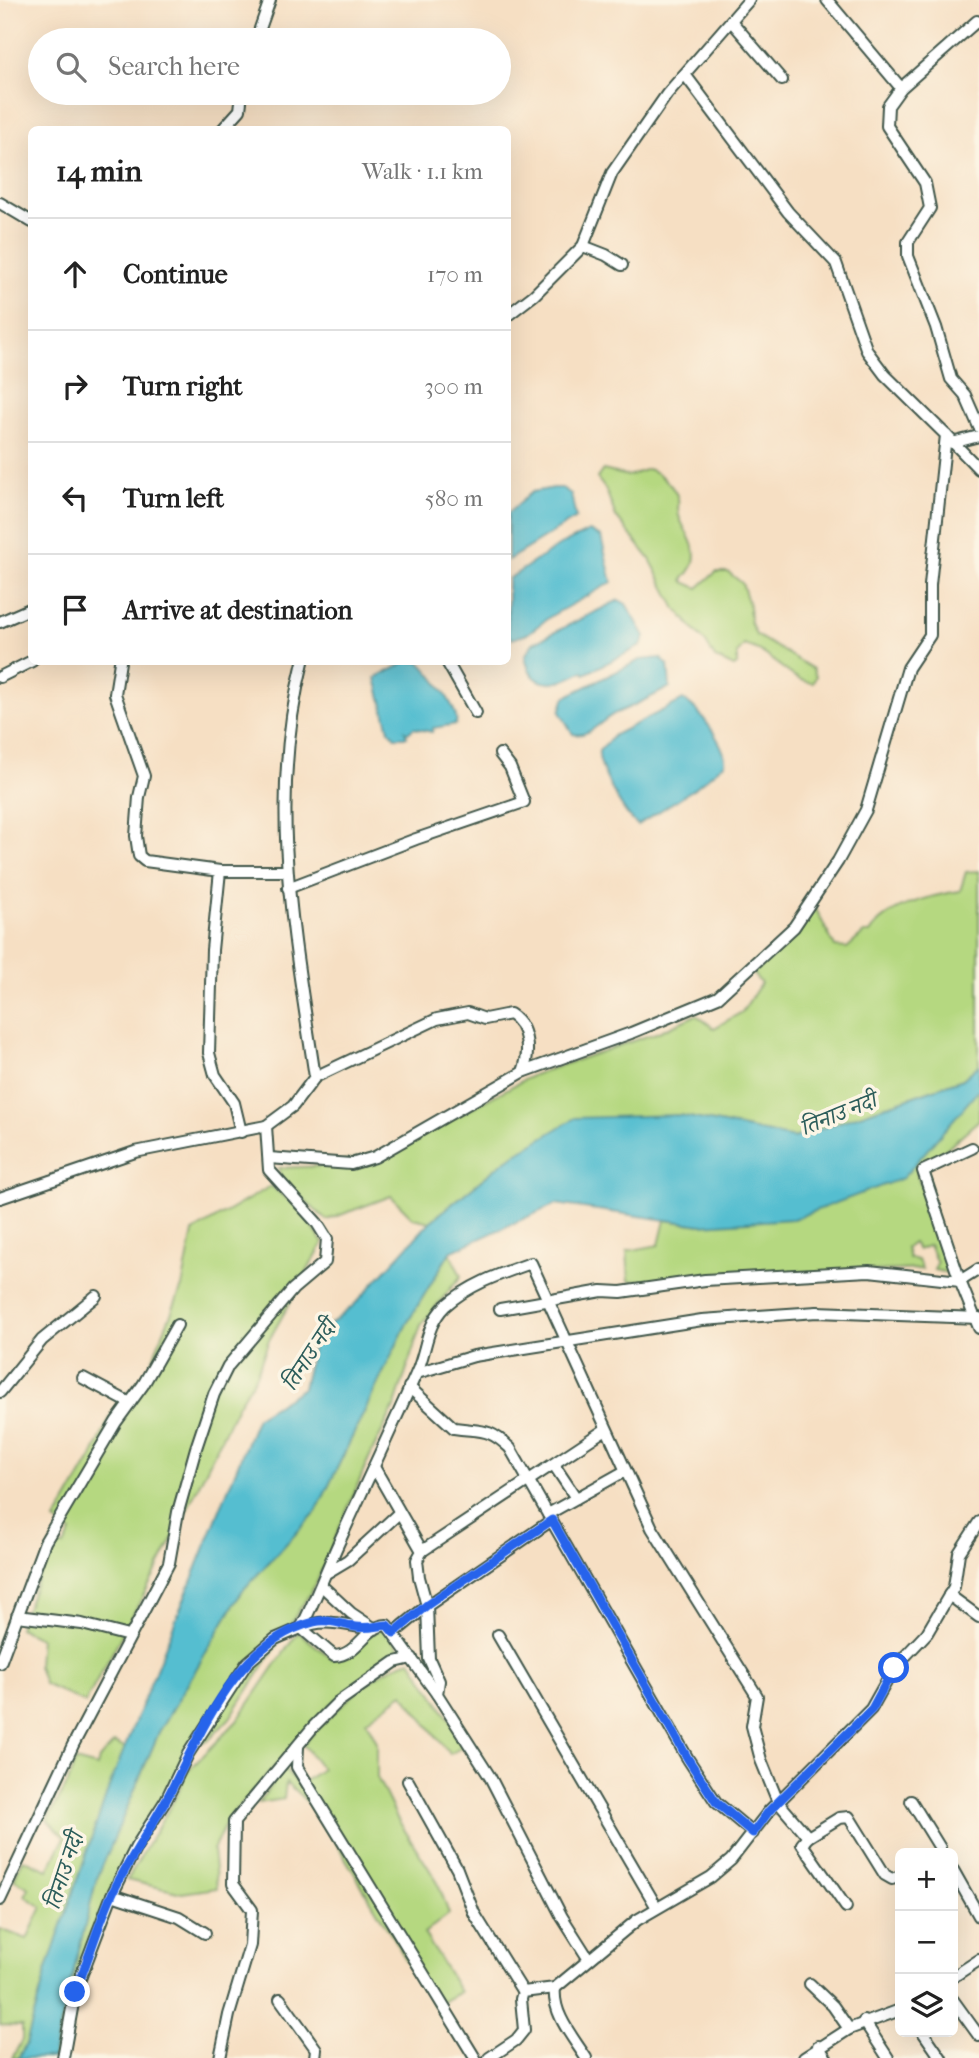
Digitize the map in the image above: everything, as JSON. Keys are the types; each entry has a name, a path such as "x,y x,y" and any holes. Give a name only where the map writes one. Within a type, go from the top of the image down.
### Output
{"street":[{"path":"260,28 270,0"},
{"path":"511,313 534,295 583,246 612,173 667,94 686,76 749,0"},
{"path":"827,0 901,88"},
{"path":"979,23 977,21 901,88 888,106 887,126 925,183 930,208 908,242 908,256 936,327 951,379 965,395 979,427"},
{"path":"732,22 782,80"},
{"path":"686,76 788,212 836,263 867,351 885,375 979,469"},
{"path":"226,126 240,110 241,105"},
{"path":"0,203 28,220"},
{"path":"583,246 622,265"},
{"path":"949,439 979,436"},
{"path":"269,1158 359,1162 451,1115 523,1072 631,1033 718,996 794,927 866,810 908,668 930,635 930,586 949,439"},
{"path":"0,622 28,610"},
{"path":"0,677 28,663"},
{"path":"120,665 115,694 145,776 139,797 136,836 139,856 145,861 219,871 285,871"},
{"path":"302,665 286,746 285,871 314,1077"},
{"path":"449,665 476,713"},
{"path":"288,888 416,839 524,802 510,767 500,754"},
{"path":"219,871 212,950 209,1053 215,1075 234,1103 241,1132"},
{"path":"0,1198 135,1152 266,1126 293,1106 314,1077 437,1019 468,1013 485,1019 510,1014 517,1018 527,1040 528,1058 523,1072"},
{"path":"0,1900 25,1841 129,1636 155,1595 169,1563 178,1512 196,1448 214,1394 228,1366 293,1289 320,1270 325,1262 327,1239 317,1223 269,1170 266,1126"},
{"path":"417,1373 474,1356 702,1320 817,1312 886,1312 978,1322 960,1281 923,1171 972,1149"},
{"path":"301,1629 323,1587 338,1543 417,1373 425,1337 434,1321 445,1307 484,1279 531,1263 545,1300 568,1340 652,1528 757,1696 752,1726 761,1760 778,1802 808,1837"},
{"path":"500,1309 545,1300 705,1280 869,1271 960,1281 979,1269"},
{"path":"0,1392 42,1339 96,1296"},
{"path":"0,1662 45,1542 177,1325"},
{"path":"83,1378 130,1403"},
{"path":"410,1387 453,1429 494,1433 510,1448 688,1759 716,1802 753,1833"},
{"path":"437,1694 439,1681 429,1659 427,1605 417,1560 422,1551 606,1429"},
{"path":"554,1465 576,1498"},
{"path":"374,1467 422,1551"},
{"path":"394,1633 427,1605 576,1498 625,1471"},
{"path":"328,1572 348,1560 399,1513"},
{"path":"523,1992 555,1988 588,1958 656,1906 711,1877 732,1860 778,1802 872,1709 894,1668 927,1633 950,1595 954,1587 959,1553 975,1536 979,1522"},
{"path":"323,1587 351,1613 374,1629"},
{"path":"950,1595 979,1617"},
{"path":"17,1616 82,1624 129,1636"},
{"path":"63,2058 75,1992 112,1895 136,1847 166,1800 188,1754 247,1663 275,1639 314,1622 332,1621 374,1629 387,1625 394,1633 490,1777 556,1907 588,1958"},
{"path":"301,1629 334,1656 352,1652 374,1629"},
{"path":"498,1635 656,1906"},
{"path":"220,2058 229,2015 250,1945 252,1910 233,1884 234,1822 338,1702 395,1662 412,1658"},
{"path":"298,1747 297,1767 475,2058"},
{"path":"408,1781 457,1869 474,1913 523,1992 524,2030 516,2040 489,2058"},
{"path":"911,1801 936,1848"},
{"path":"846,1906 803,1844 808,1837 839,1818 849,1817 886,1875 895,1878"},
{"path":"958,1879 979,1916"},
{"path":"112,1895 179,1917 205,1933"},
{"path":"958,1974 979,1960"},
{"path":"810,1984 833,2006 849,2029"},
{"path":"555,1988 553,2000 557,2012 586,2058"},
{"path":"280,1999 316,2049 315,2058"},
{"path":"958,2007 979,2036"},
{"path":"804,2058 818,2046 864,2021 895,2012"},
{"path":"864,2021 888,2058"},
{"path":"926,2037 941,2058"},
{"path":"818,2046 826,2058"}],"green space":[{"path":"648,469 671,485 678,499 679,516 695,555 684,582 698,588 716,572 728,572 742,583 749,605 750,621 756,635 813,669 816,676 813,683 795,677 763,653 744,645 737,654 737,665 734,667 715,658 706,643 676,609 650,559 616,517 606,490 597,478 603,470 628,476"},
{"path":"979,871 979,1065 963,1079 794,1138 679,1115 506,1160 430,1222 413,1218 391,1196 327,1220 281,1181 279,1168 325,1166 397,1148 533,1075 656,1033 696,1015 714,1028 742,1012 761,983 752,973 785,946 815,907 835,947 847,948 898,909 923,899 960,891 966,872"},
{"path":"979,1090 979,1120 917,1174 954,1274 934,1270 937,1263 929,1245 918,1250 913,1243 906,1248 909,1258 918,1260 922,1269 629,1281 627,1251 659,1245 665,1220 701,1225 963,1105"},
{"path":"271,1186 302,1211 323,1243 269,1340 256,1375 237,1406 162,1561 85,1703 44,1684 38,1666 40,1638 19,1628 51,1543 64,1546 71,1532 55,1521 92,1457 112,1413 149,1368 182,1287 193,1232"},
{"path":"450,1252 461,1276 421,1325 395,1405 369,1458 316,1584 230,1718 208,1741 196,1743 90,1933 59,2058 52,2058 96,1881 159,1732 242,1591 316,1512 406,1325"},
{"path":"384,1626 403,1654 330,1705 227,1820 213,1850 217,1888 182,1893 127,1880 178,1793 185,1774 237,1721 298,1632 333,1659"},
{"path":"411,1660 466,1745 450,1754 403,1694 366,1721 377,1742 377,1777 397,1818 438,1883 449,1914 424,1933 460,1992 434,2006 317,1811 286,1782 284,1799 259,1803 283,1767 299,1785 322,1769 303,1744 367,1684"},
{"path":"114,1743 125,1748 48,1966 26,2044 18,2058 12,2058 22,2040 22,2026 0,2025 0,1929 27,1939 42,1907 25,1896 29,1888 14,1879 23,1859 48,1870 65,1837 47,1820 68,1783 75,1761 97,1767 99,1759"}],"water":[{"path":"562,488 571,494 576,518 511,558 511,510 532,492"},
{"path":"589,531 601,537 612,582 551,616 527,634 512,639 511,577 560,545"},
{"path":"619,600 626,604 645,636 641,646 585,674 583,671 555,683 547,683 533,675 525,656 533,643"},
{"path":"660,658 668,665 670,687 611,716 590,731 573,734 560,712 565,697 640,660"},
{"path":"400,665 422,665 449,700 456,724 433,728 432,732 414,728 408,733 405,731 407,737 395,737 389,730 376,678"},
{"path":"683,700 696,710 710,727 721,747 725,763 695,788 638,825 612,790 602,768 599,751 614,735"},
{"path":"979,1065 979,1090 903,1178 793,1219 701,1225 556,1204 450,1252 406,1325 316,1512 242,1591 159,1732 96,1881 52,2058 18,2058 26,2044 48,1966 109,1787 257,1417 303,1388 315,1337 354,1305 430,1222 506,1160 575,1118 679,1115 794,1138 963,1079"}],"route":[{"path":"75,1992 112,1895 136,1847 166,1800 203,1729 247,1663 275,1639 314,1622 332,1621 374,1629 387,1625 394,1633 427,1605 552,1520 688,1759 716,1802 753,1833 769,1811 872,1709 894,1668"}],"water label":[{"name":"तिनाउ नदी","path":"838,1114"},
{"name":"तिनाउ नदी","path":"309,1355"},
{"name":"तिनाउ नदी","path":"64,1871"}]}
